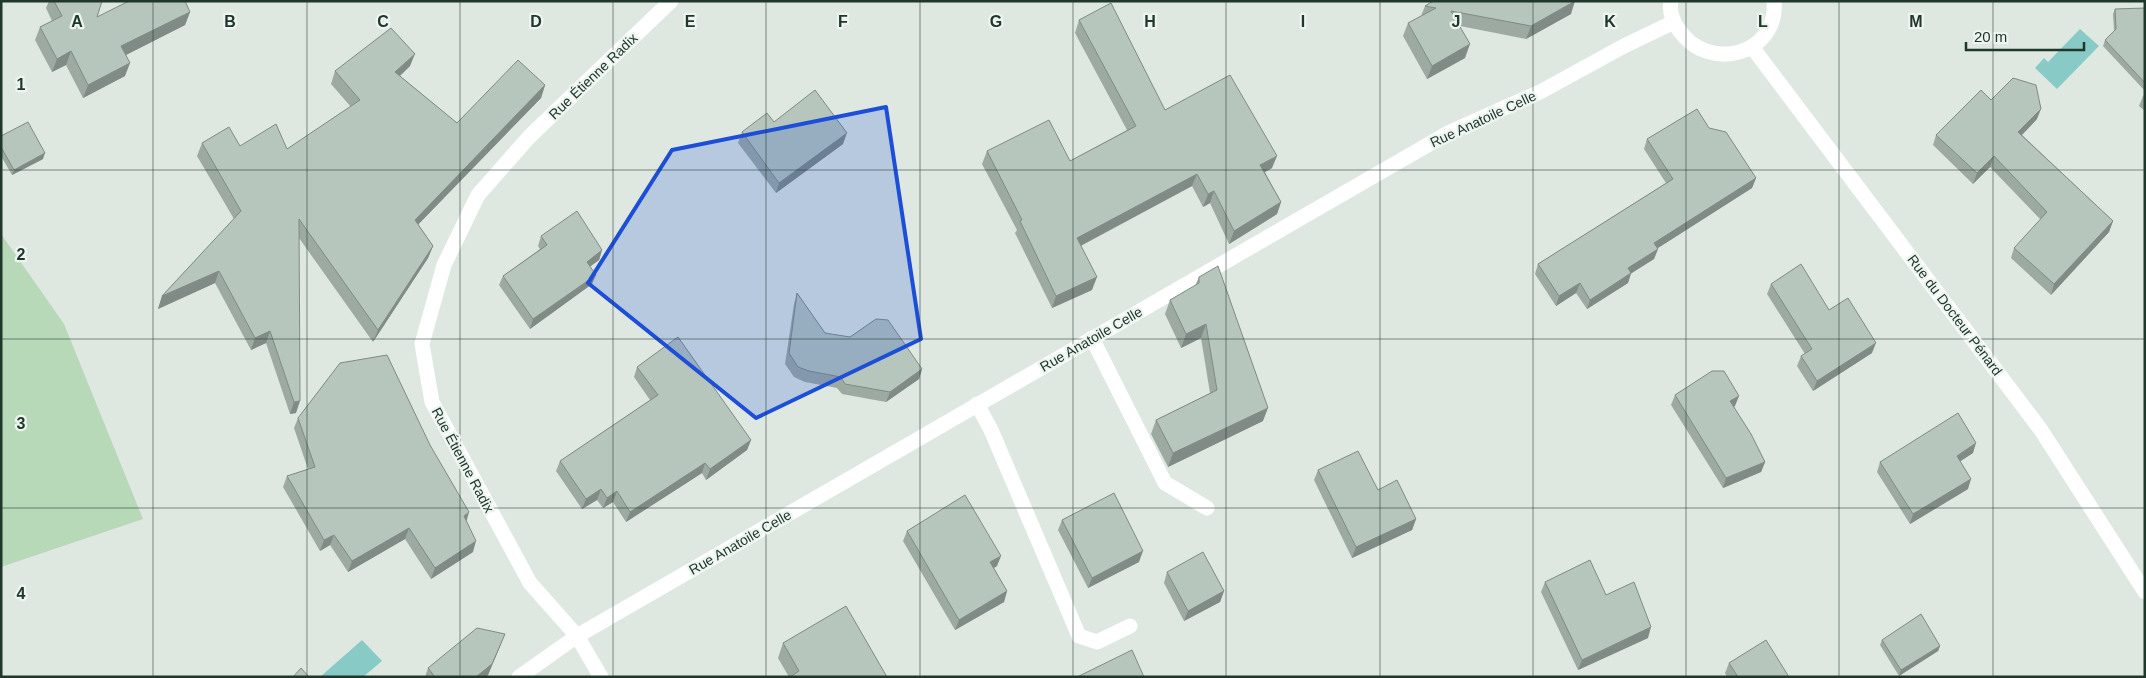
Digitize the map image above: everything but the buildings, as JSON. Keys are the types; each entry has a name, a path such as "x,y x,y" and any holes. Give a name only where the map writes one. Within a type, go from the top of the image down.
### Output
{"street":[{"name":"Rue Étienne Radix","path":"601,677 577,636 530,583 432,402 422,344 444,265 478,195 530,136 671,1"},
{"path":"1670,1 1674,22 1687,42 1707,54 1731,55 1752,47 1768,30 1775,10 1774,1"},
{"name":"Rue Anatoile Celle","path":"519,677 577,636 1450,132 1540,92 1624,46 1674,22"},
{"name":"Rue du Docteur Pénard","path":"1752,47 2041,430 2145,592"},
{"path":"1092,338 1165,483 1207,508"},
{"path":"977,404 991,430 1079,636 1097,642 1130,626"}],"highlighted area":[{"path":"886,107 921,339 756,418 588,283 672,150"}],"green space":[{"path":"1,234 64,324 143,519 1,567"}],"water":[{"path":"2080,29 2099,46 2057,89 2035,68 2044,58 2048,62"},
{"path":"362,640 382,661 363,677 320,677"}]}
